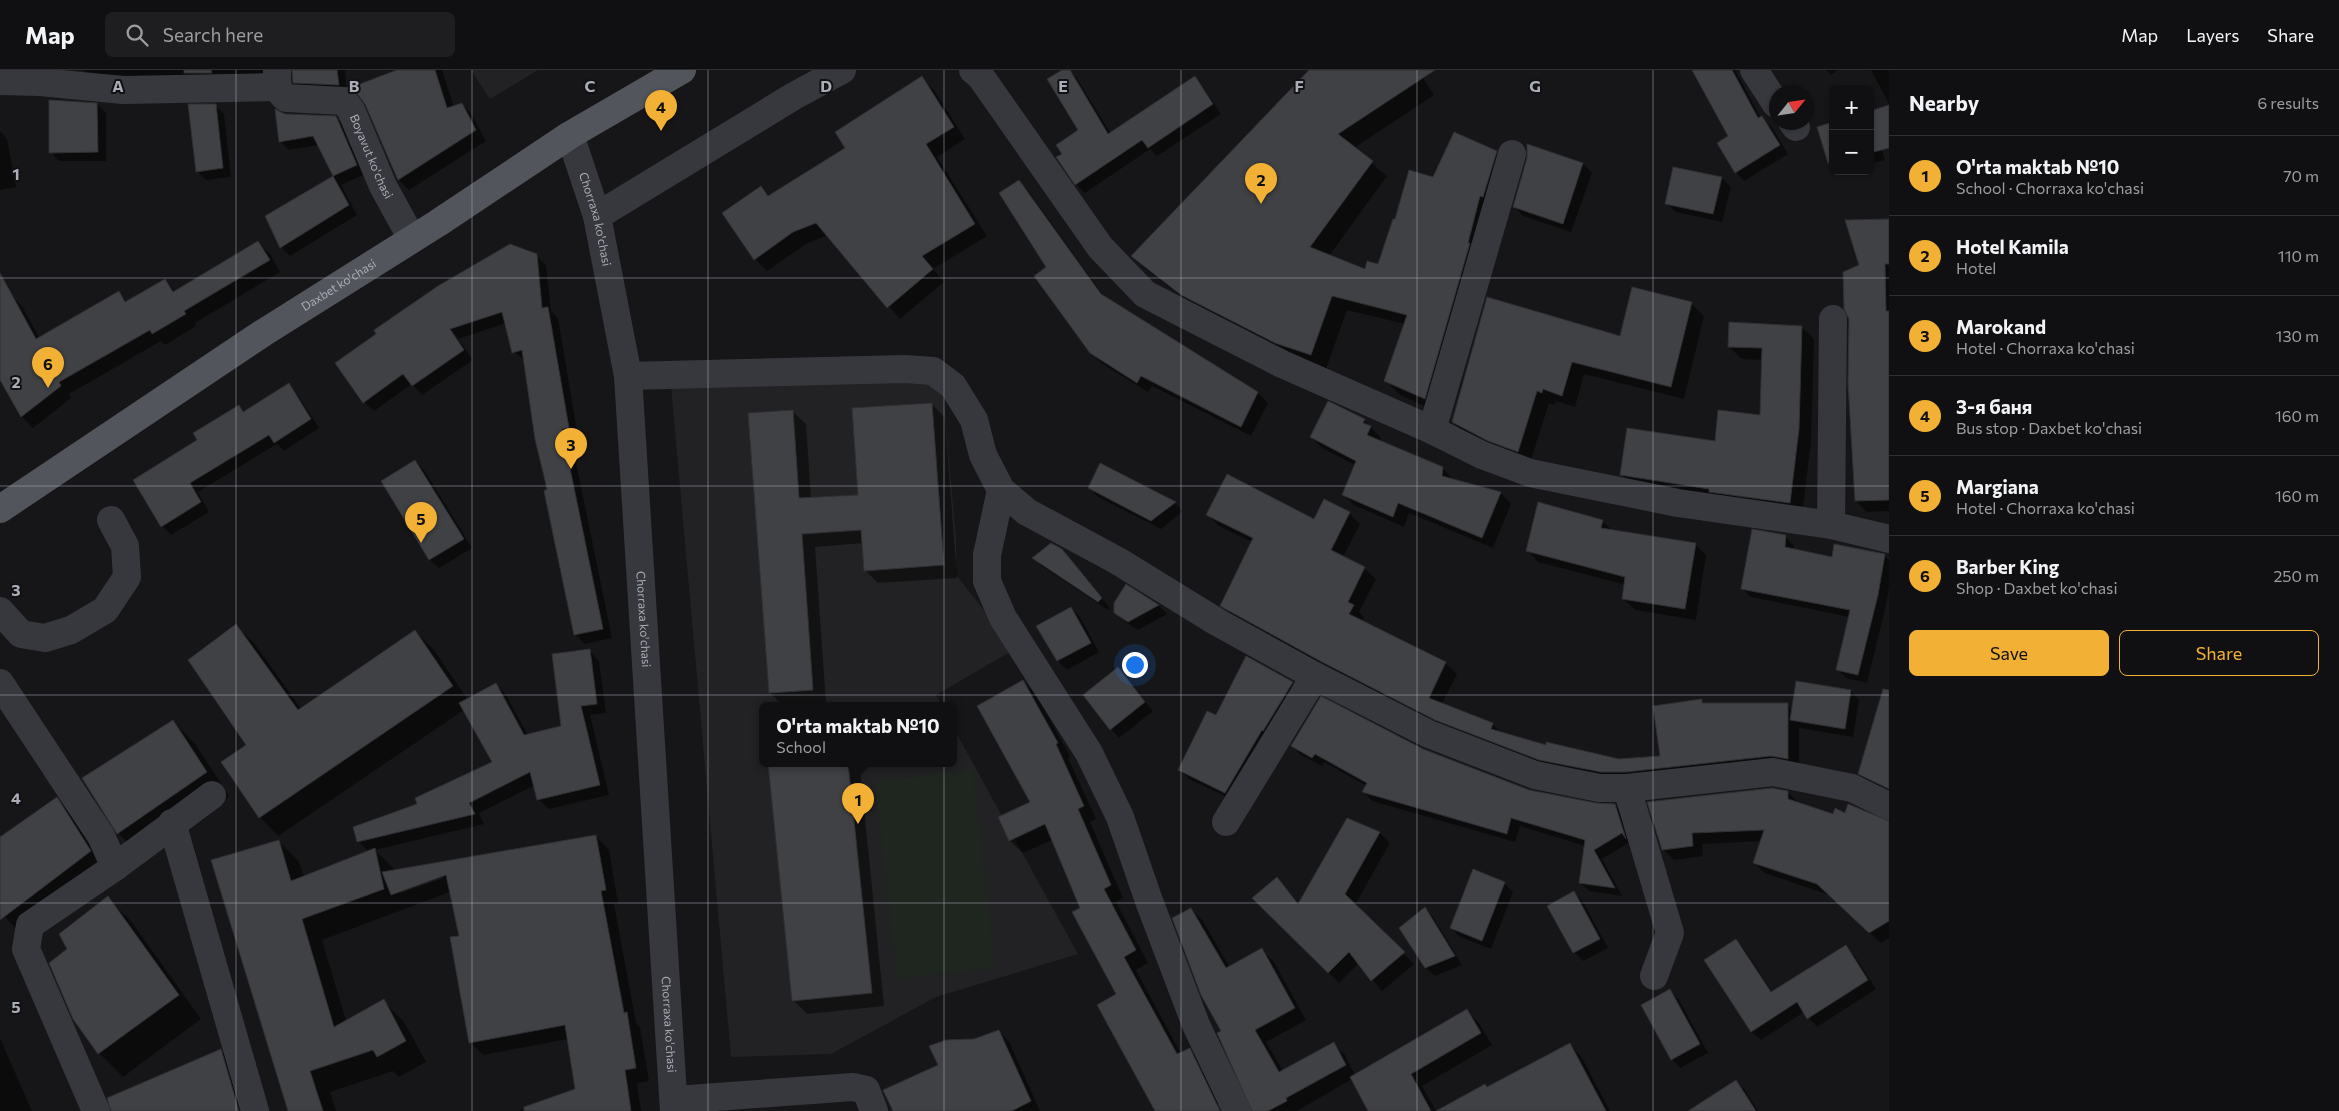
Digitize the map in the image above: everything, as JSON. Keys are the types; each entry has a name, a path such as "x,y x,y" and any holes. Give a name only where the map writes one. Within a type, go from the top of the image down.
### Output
{"main road":[{"name":"Daxbet ko'chasi","path":"0,509 255,338 412,239 570,135 682,70"}],"street":[{"path":"597,216 794,96 842,70"},
{"path":"974,70 981,76 1100,247 1146,294 1282,364 1432,430 1482,455 1530,473 1678,503 1832,525 1889,539"},
{"path":"1754,70 1769,93"},
{"path":"0,81 40,82 123,90 277,78"},
{"name":"Boyavut ko'chasi","path":"277,78 279,92 286,98 344,101 351,110 383,186 412,239"},
{"name":"Chorraxa ko'chasi","path":"570,135 597,216 628,376 674,1105"},
{"path":"1432,430 1512,154"},
{"path":"1832,525 1833,319"},
{"path":"628,376 905,369 933,371 953,386 966,406 974,420 983,455 1001,490 1027,512 1118,561 1217,622 1315,676 1429,734 1489,759 1535,775 1599,788 1627,788 1720,776 1773,772 1852,788 1889,806"},
{"path":"1001,490 987,555 987,581 1003,618 1089,753 1120,817 1148,901 1196,1025 1236,1111"},
{"path":"0,612 21,634 45,638 70,630 104,610 128,576 125,546 111,520"},
{"path":"1226,822 1315,676"},
{"path":"0,682 101,836 115,867"},
{"path":"1627,788 1670,933 1654,976"},
{"path":"96,1111 26,949 30,925 115,867 212,795"},
{"path":"172,824 255,1111"},
{"path":"674,1105 852,1087 866,1090 874,1111"}],"shaded area":[{"path":"471,70 538,70 490,99"},
{"path":"942,380 956,539 956,575 1015,649 936,695 940,702 759,702 759,767 957,767 957,734 1078,954 936,997 831,1054 731,1057 671,386"},
{"path":"973,770 995,968 897,979 875,781"}],"building":[{"path":"184,70 211,70 212,73 184,73"},
{"path":"292,70 337,70 339,85 293,83"},
{"path":"397,70 435,70 447,108 462,103 476,130 398,180 365,104 352,87"},
{"path":"1062,70 1070,70 1108,134 1195,76 1213,104 1148,148 1142,140 1075,185 1056,157 1062,154 1056,145 1078,130 1047,79"},
{"path":"1309,70 1435,70 1338,134 1373,161 1310,247 1365,269 1367,261 1378,264 1393,219 1395,219 1409,170 1433,177 1454,132 1497,151 1483,197 1480,196 1468,243 1470,243 1425,399 1384,381 1407,315 1332,296 1311,355 1275,343 1181,295 1131,256"},
{"path":"1692,70 1732,70 1758,118 1762,116 1780,145 1735,173 1717,143 1728,136"},
{"path":"922,76 954,127 926,144 975,224 922,256 933,269 887,308 816,223 793,232 754,260 722,213 761,186 768,196 845,148 835,132"},
{"path":"49,100 97,103 98,152 49,153"},
{"path":"188,104 216,104 223,168 196,172"},
{"path":"1889,105 1889,148 1874,152 1874,130 1874,110"},
{"path":"275,109 285,114 336,116 357,165 333,176 313,136 279,142"},
{"path":"1829,123 1829,163 1828,163 1817,127"},
{"path":"1527,144 1583,163 1563,224 1513,207 1527,158"},
{"path":"1673,167 1722,177 1713,214 1665,204"},
{"path":"333,176 349,205 280,248 265,216"},
{"path":"1019,180 1101,294 1258,392 1241,427 1141,376 1137,383 1090,353 1034,276 1046,267 999,193"},
{"path":"1889,219 1889,264 1885,264 1886,311 1889,311 1889,500 1855,501 1848,383 1849,319 1844,309 1843,272 1859,265 1845,220"},
{"path":"258,241 270,260 184,311 186,314 152,334 150,330 59,382 61,386 21,417 0,380 0,273 36,339 119,291 125,302 165,279 173,292"},
{"path":"510,244 537,254 542,308 548,307 569,428 562,429 603,629 574,635 544,491 547,489 535,439 522,350 512,353 502,312 450,329 464,350 412,386 403,374 363,403 335,363 376,334 374,330 438,286"},
{"path":"1632,287 1692,302 1671,387 1572,362 1562,396 1543,389 1542,393 1537,391 1518,452 1488,441 1452,422 1487,297 1620,336"},
{"path":"1729,322 1802,326 1799,429 1790,503 1709,492 1709,489 1620,475 1627,428 1715,441 1718,410 1760,415 1762,348 1728,347"},
{"path":"289,383 311,419 274,443 269,435 190,483 201,502 161,527 133,480 197,440 193,433 239,405 243,412"},
{"path":"1328,401 1365,419 1363,423 1371,426 1367,435 1443,467 1442,476 1501,492 1482,538 1398,503 1393,517 1342,495 1356,461 1310,437"},
{"path":"932,403 944,565 864,571 861,530 802,534 813,690 769,693 748,413 793,410 799,498 858,495 852,408"},
{"path":"415,460 464,539 429,560 381,481"},
{"path":"1100,463 1176,502 1151,521 1088,488"},
{"path":"1227,474 1314,519 1324,499 1350,512 1331,550 1365,567 1348,602 1354,605 1349,614 1446,662 1429,698 1493,723 1491,729 1546,745 1546,742 1619,759 1660,756 1653,706 1702,699 1702,703 1788,703 1788,759 1771,756 1626,772 1601,772 1539,760 1435,720 1322,662 1220,606 1253,538 1206,515"},
{"path":"1538,502 1603,520 1601,528 1696,543 1685,609 1622,599 1625,577 1526,551"},
{"path":"1752,529 1786,535 1785,547 1832,557 1834,544 1885,554 1878,595 1858,675 1836,670 1850,610 1741,589"},
{"path":"1051,543 1062,549 1102,598 1098,602 1032,558"},
{"path":"1126,584 1159,605 1128,622 1114,613 1114,603"},
{"path":"1071,607 1091,643 1057,661 1036,626"},
{"path":"236,624 298,710 415,630 453,686 259,818 221,762 246,745 188,660"},
{"path":"590,649 597,704 581,706 600,785 537,800 530,772 469,803 475,814 357,842 353,827 417,804 415,798 492,762 459,703 496,683 524,735 561,726 552,654"},
{"path":"1246,656 1293,682 1225,793 1178,770 1207,711 1216,715"},
{"path":"1118,667 1145,702 1110,730 1083,695"},
{"path":"1023,680 1058,743 1056,744 1084,806 1078,809 1111,885 1104,889 1136,950 1124,957 1177,1054 1190,1048 1220,1111 1155,1111 1097,1005 1116,994 1072,912 1080,908 1045,824 1009,841 998,817 1030,802 977,706"},
{"path":"1796,681 1851,690 1845,729 1790,720"},
{"path":"1883,689 1889,690 1889,789 1858,774"},
{"path":"1321,696 1423,749 1529,790 1596,803 1615,804 1626,839 1622,833 1594,850 1615,888 1579,883 1585,840 1511,818 1507,834 1362,792 1367,783 1315,754 1312,758 1291,746"},
{"path":"173,720 207,772 117,834 82,778"},
{"path":"768,767 848,767 872,993 792,1001"},
{"path":"1772,788 1788,791 1788,799 1833,814 1835,808 1845,813 1848,804 1889,821 1889,921 1869,933 1817,884 1753,863 1764,830 1692,833 1693,846 1662,850 1647,802"},
{"path":"57,797 91,851 0,920 0,837"},
{"path":"1347,818 1380,832 1345,894 1405,952 1371,981 1349,952 1328,973 1252,898 1277,877 1298,904"},
{"path":"596,835 606,890 601,891 624,1013 627,1012 636,1068 625,1070 631,1111 524,1111 524,1107 575,1089 565,1025 469,1043 450,937 459,936 446,875 391,895 382,872"},
{"path":"279,840 291,881 375,848 384,889 302,919 334,1027 384,999 406,1041 377,1057 373,1050 310,1071 323,1111 288,1111 211,860"},
{"path":"1473,869 1505,882 1482,941 1450,928"},
{"path":"1574,891 1600,939 1573,953 1547,906"},
{"path":"108,896 179,995 98,1054 73,1019 49,963 67,949 59,934"},
{"path":"1425,907 1455,956 1425,968 1399,928"},
{"path":"1191,908 1226,968 1262,948 1295,1008 1255,1030 1279,1072 1334,1042 1346,1065 1286,1098 1287,1101 1268,1111 1252,1111 1217,1033 1221,1031 1201,995 1172,918"},
{"path":"1736,939 1771,992 1846,945 1868,980 1807,1019 1797,1002 1751,1032 1704,960"},
{"path":"1670,989 1700,1044 1671,1060 1641,1005"},
{"path":"1467,1009 1481,1033 1411,1074 1431,1111 1368,1111 1350,1077"},
{"path":"999,1030 1031,1101 1012,1111 893,1111 883,1090 938,1065 929,1046 946,1040 974,1039"},
{"path":"1570,1043 1606,1111 1436,1111 1485,1084 1487,1087"},
{"path":"221,1049 239,1111 111,1111 107,1098"},
{"path":"1736,1080 1756,1111 1688,1111"}],"place":[{"name":"3-я баня","path":"661,131"},
{"name":"Hotel Kamila","path":"1261,204"},
{"name":"Barber King","path":"48,388"},
{"name":"Marokand","path":"571,469"},
{"name":"Margiana","path":"421,543"},
{"name":"O'rta maktab №10","path":"858,824"}]}
